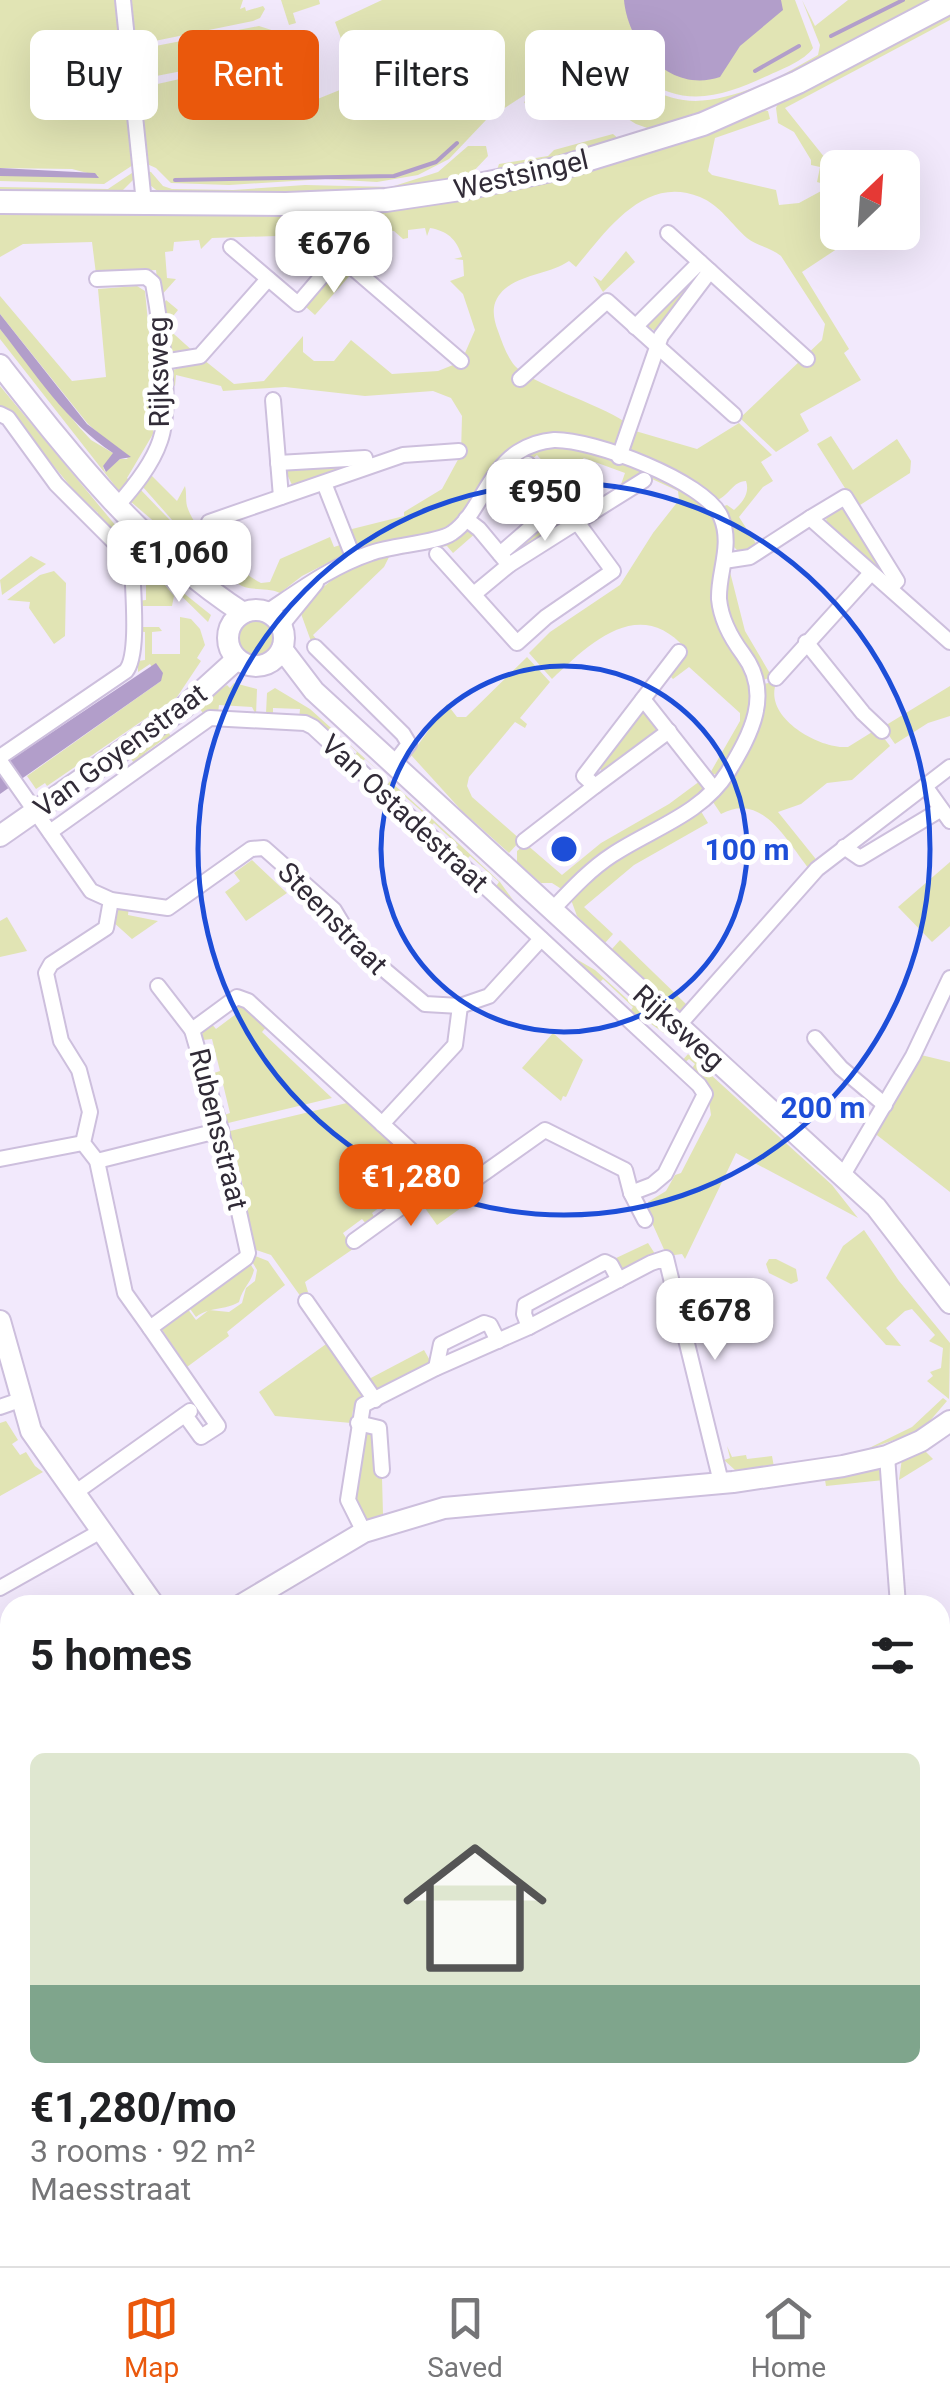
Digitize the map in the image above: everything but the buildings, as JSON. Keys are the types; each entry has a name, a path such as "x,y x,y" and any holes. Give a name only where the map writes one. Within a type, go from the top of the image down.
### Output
{"main road":[{"name":"Westsingel","path":"0,202 386,200 560,168 702,124 798,82 946,2"}],"street":[{"path":"123,0 144,204"},
{"path":"668,233 807,360"},
{"path":"231,247 298,304 340,256 461,361"},
{"path":"635,327 705,266"},
{"path":"619,457 661,336 705,266"},
{"name":"Rijksweg","path":"97,279 146,276 153,283 163,362 162,436 154,456 116,507"},
{"path":"163,362 200,356 268,278"},
{"path":"520,379 608,301 734,415"},
{"path":"0,365 116,507 237,618 274,619 324,576 354,560 394,546 448,536 466,519 497,471 527,446 562,441 619,457 689,484 710,500 724,525 721,610 730,634 756,674 760,698 751,728 714,788 688,811 607,858 551,911"},
{"path":"273,400 281,497"},
{"path":"0,414 8,418 56,484 132,560 132,663 0,760 91,892 110,900 106,928 50,964 46,973 61,1040 79,1070 90,1112 84,1143 96,1161 125,1293 218,1426 201,1437 185,1416"},
{"path":"208,522 403,455 459,450"},
{"path":"278,463 365,458 367,466"},
{"path":"437,554 518,643 546,617 613,571 528,464"},
{"path":"505,559 577,522 644,480"},
{"path":"324,483 354,560"},
{"path":"724,561 750,557 845,497 897,581 890,588"},
{"path":"474,594 560,502"},
{"path":"810,518 950,642"},
{"path":"466,519 505,559"},
{"path":"776,678 871,572"},
{"path":"237,618 228,643 237,660 256,666 276,656 284,638 274,619"},
{"path":"806,642 882,732"},
{"path":"315,647 403,734 409,744 393,765"},
{"path":"595,786 584,776 680,652"},
{"name":"Rijksweg","path":"276,656 876,1207 950,1303"},
{"name":"Van Goyenstraat","path":"0,836 183,708 237,660"},
{"path":"643,700 714,788"},
{"name":"Van Ostadestraat","path":"50,832 210,718 313,727 699,1084 705,1094 665,1174 632,1193"},
{"path":"524,841 669,731"},
{"path":"678,1026 796,892 844,847 950,767"},
{"path":"844,847 860,858 945,816 924,786"},
{"name":"Steenstraat","path":"110,900 168,908 251,849 264,848 334,910 355,945 399,985 425,1004 460,1006"},
{"path":"382,1124 455,1046 460,1006 489,996 541,939"},
{"path":"842,1175 885,1106 950,978"},
{"path":"158,986 192,1030"},
{"name":"Rubensstraat","path":"150,1328 246,1258 246,1238 192,1030 237,997 248,1001 440,1179"},
{"path":"814,1038 885,1106"},
{"path":"96,1161 220,1130"},
{"path":"354,1241 440,1179 452,1188 463,1188 545,1130 624,1170 645,1220"},
{"path":"0,1160 84,1143"},
{"path":"364,1532 348,1500 362,1405 666,1258 722,1482"},
{"path":"529,1327 525,1305 605,1262 612,1265 619,1280"},
{"path":"306,1302 375,1400"},
{"path":"0,1321 10,1404 147,1595"},
{"path":"76,1492 201,1402"},
{"path":"266,1595 364,1532 444,1508 722,1482 843,1466 886,1456 921,1441 950,1421"},
{"path":"358,1423 379,1428 382,1470"},
{"path":"886,1456 897,1595"},
{"path":"0,1588 103,1530"}],"green space":[{"path":"0,0 119,0 122,30 30,30 30,120 129,120 133,165 104,184 0,181 0,176 99,176 72,169 0,168"},
{"path":"126,0 243,0 240,9 265,9 253,21 209,30 178,30 178,36 158,40 158,30 130,30"},
{"path":"281,0 319,0 320,4 293,13 296,23 289,25"},
{"path":"382,0 795,0 813,48 798,61 731,90 694,97 665,90 665,30 525,30 525,95 505,108 505,30 339,30 339,33 335,22"},
{"path":"802,0 815,26 848,0 926,0 924,5 816,67 763,86 818,55 820,45"},
{"path":"950,8 950,20 785,108 820,152 820,167 811,165 794,132 778,123 776,108 780,98"},
{"path":"259,26 271,30 238,30"},
{"path":"178,42 178,72 158,76 158,46"},
{"path":"178,79 178,120 319,120 319,98 339,90 339,120 486,120 449,159 418,175 377,182 325,179 229,185 171,183 147,164 141,120 158,120 158,84"},
{"path":"756,87 761,93 653,130 630,120 665,120 665,95 701,101"},
{"path":"756,108 768,111 770,119 715,138 708,171 776,190 779,205 799,203 820,192 820,250 835,250 802,272 849,349 844,353 861,380 800,414 809,431 776,452 740,418 822,340 825,324 781,256 747,238 720,210 700,197 662,193 629,209 576,267 569,261 524,278 507,287 495,303 496,326 515,366 625,422 615,446 556,435 481,484 455,523 441,532 362,549 356,546 348,530 404,516 404,512 442,489 461,454 462,416 451,398 433,391 365,396 285,387 223,391 221,386 176,375 175,386 168,382 170,371 204,360 234,384 264,381 303,336 303,352 314,361 334,361 351,340 392,374 438,371 453,365 462,369 468,364 465,353 475,330 463,294 450,281 464,276 463,260 454,259 462,257 460,251 451,237 430,228 427,236 425,228 408,230 408,238 403,239 394,231 352,229 348,233 323,234 327,240 321,247 307,235 212,238 201,249 199,240 174,242 173,251 165,252 167,278 176,279 159,298 156,270 96,274 92,242 23,244 0,257 0,211 363,207"},
{"path":"613,134 620,140 589,152 497,170 499,164 548,156 554,150"},
{"path":"468,146 486,146 488,156 470,175 398,192 161,194 150,185 145,171 172,189 391,187 438,172"},
{"path":"135,171 137,176 121,192 0,192 0,187 108,189"},
{"path":"626,251 635,262 603,292 593,276 601,281"},
{"path":"338,266 353,272 315,315 306,302"},
{"path":"698,273 658,332 645,326"},
{"path":"137,286 145,291 155,396 153,434 127,478 130,481 119,491 0,339 0,329 79,427 91,440 113,453 103,466 105,472 120,459 128,459 88,424 0,314 0,296 72,381 106,377 98,289"},
{"path":"166,300 178,310 165,326 195,353 166,353 160,310"},
{"path":"0,386 174,596 172,606 137,606 137,601 146,600 146,565 136,565 98,520 98,513 82,498 75,498 75,492 35,443 0,410"},
{"path":"739,423 772,455 761,462 773,481 763,487 739,517 757,545 745,552 732,545 721,507 737,507 746,493 746,481 717,500 688,477 631,456 628,451 632,430 697,449"},
{"path":"831,436 853,470 897,439 911,461 910,473 857,507 817,444"},
{"path":"565,446 671,482 706,505 715,518 719,544 716,598 729,638 754,687 746,727 717,774 709,775 740,721 740,713 689,667 671,677 686,649 668,633 651,626 633,625 616,630 582,652 552,679 529,653 550,632 620,585 679,500 678,491 652,479 618,493 625,473 584,458 559,479 537,455 531,460 524,454 542,447"},
{"path":"351,463 353,466 293,487 285,470"},
{"path":"149,473 177,501 185,486 188,509 200,529 230,561 261,583 270,582 280,559 330,537 334,547 343,544 345,554 302,576 280,593 242,586 204,555 141,485"},
{"path":"138,487 222,574 206,566 130,501"},
{"path":"839,507 844,508 887,578 827,525 826,517"},
{"path":"557,512 565,523 518,555 514,551"},
{"path":"112,515 166,579 211,615 208,622 162,577"},
{"path":"468,528 477,532 453,553 447,546 389,557 384,567 313,635 317,640 312,644 300,611 332,580 355,565"},
{"path":"31,556 46,564 2,595 0,580"},
{"path":"54,571 66,583 65,636 54,644 29,608 30,602 7,600 40,575"},
{"path":"730,572 745,631 772,677 763,680 727,613 724,598"},
{"path":"180,617 191,619 200,629 205,645 197,658 201,661 177,697 47,786 45,783 36,789 27,776 161,681 150,664 138,672 138,661 145,660 145,632 136,631 138,627 159,627 162,631 152,632 152,654 180,654"},
{"path":"257,620 269,626 275,638 269,650 257,656 245,650 239,638 245,626"},
{"path":"527,657 550,682 520,718 527,724 525,728 515,722 469,777 467,786 472,797 521,840 509,853 462,811 411,755 447,704 457,717 466,717"},
{"path":"777,681 777,706 795,728 808,736 848,747 877,729 890,746 852,780 827,783 801,804 778,812 819,863 810,870 762,814 736,809 721,814 711,799 754,730 764,684"},
{"path":"234,683 257,689 256,715 252,707 219,705 218,713 205,716 200,709 168,732 173,739 164,739 145,753 144,762 137,767 131,759 159,733"},
{"path":"950,686 950,716 928,723 895,744 883,727"},
{"path":"275,688 310,709 387,778 365,759 359,765 352,759 357,752 333,730 328,736 299,719 300,709 273,708 273,716 269,716 267,693"},
{"path":"643,710 661,729 605,772 598,768"},
{"path":"390,781 500,882 518,907 516,910 494,889 499,882 470,856 462,864 452,854 458,845 434,823 428,829 422,823 427,816 402,794 394,800 383,790"},
{"path":"700,781 701,795 563,890 552,883 541,883 517,862 517,851 526,844 562,875 601,843 669,804"},
{"path":"699,808 708,823 634,865 584,907 613,934 605,943 577,916 570,897 596,873"},
{"path":"252,860 287,893 246,921 225,892 240,881 234,873"},
{"path":"950,862 950,926 932,942 898,907"},
{"path":"129,906 128,915 158,921 132,939 112,921 113,909"},
{"path":"7,917 27,951 0,957 0,921"},
{"path":"620,940 687,1005 704,986 708,989 686,1012 681,1012 612,949"},
{"path":"566,953 595,970 668,1036 647,1021 639,1027 627,1016 633,1007 603,979 597,985"},
{"path":"245,1006 268,1025 262,1032 332,1098 224,1124 221,1116 230,1113 222,1080 213,1082 211,1074 220,1071 212,1039 203,1040 202,1034 210,1022 216,1029 236,1014 232,1007"},
{"path":"553,1033 583,1060 561,1101 522,1068"},
{"path":"688,1054 832,1185 858,1218 736,1153 685,1259 682,1254 667,1256 648,1214 648,1202 666,1191 675,1175 681,1173 711,1115 707,1088 690,1071 695,1064 689,1059 681,1062"},
{"path":"921,1055 950,1062 950,1192 873,1132"},
{"path":"351,1102 427,1174 426,1180 385,1214 380,1207 372,1213 376,1220 368,1226 362,1219 343,1233 353,1249 305,1282 308,1292 301,1297 271,1255 253,1249 244,1209 247,1203 231,1136 226,1132"},
{"path":"435,1188 449,1193 461,1208 437,1225 420,1201"},
{"path":"864,1230 899,1281 950,1343 949,1399 927,1381 933,1376 930,1372 941,1368 943,1348 929,1341 935,1335 912,1309 886,1328 901,1346 886,1345 826,1278 843,1246"},
{"path":"648,1243 657,1257 649,1256 621,1273 614,1259"},
{"path":"253,1255 268,1261 285,1285 227,1332 229,1336 187,1367 161,1328 187,1308 196,1320 209,1310 229,1312 242,1303 246,1288 255,1281"},
{"path":"769,1259 796,1269 798,1281 791,1284 769,1273"},
{"path":"249,1262 254,1270 239,1302 196,1317 188,1306"},
{"path":"329,1342 366,1393 353,1410 351,1423 275,1416 259,1392"},
{"path":"424,1350 432,1364 379,1392 367,1380"},
{"path":"943,1398 947,1401 922,1430 863,1451 912,1427"},
{"path":"6,1421 18,1440 12,1444 20,1455 26,1452 43,1472 0,1496 0,1423"},
{"path":"362,1430 373,1432 376,1477 382,1478 383,1514 369,1520 359,1516 351,1499"},
{"path":"727,1446 732,1457 772,1456 774,1467 735,1470 724,1460 730,1458"},
{"path":"924,1450 933,1459 899,1480 902,1458"},
{"path":"872,1465 880,1468 884,1480 826,1486 825,1480"}],"shaded area":[{"path":"624,0 781,0 783,10 740,46 720,77 702,80 684,78 665,69 665,30 633,30"},
{"path":"0,168 95,173 99,178 0,176"},
{"path":"0,314 87,424 131,457 120,459 106,472 103,466 113,453 80,427 52,396 0,329"},
{"path":"156,663 163,673 161,681 0,794 0,767"}],"waterway":[{"path":"831,36 903,0"},
{"path":"755,71 799,46"},
{"path":"175,180 394,176 436,162 457,143"}]}
